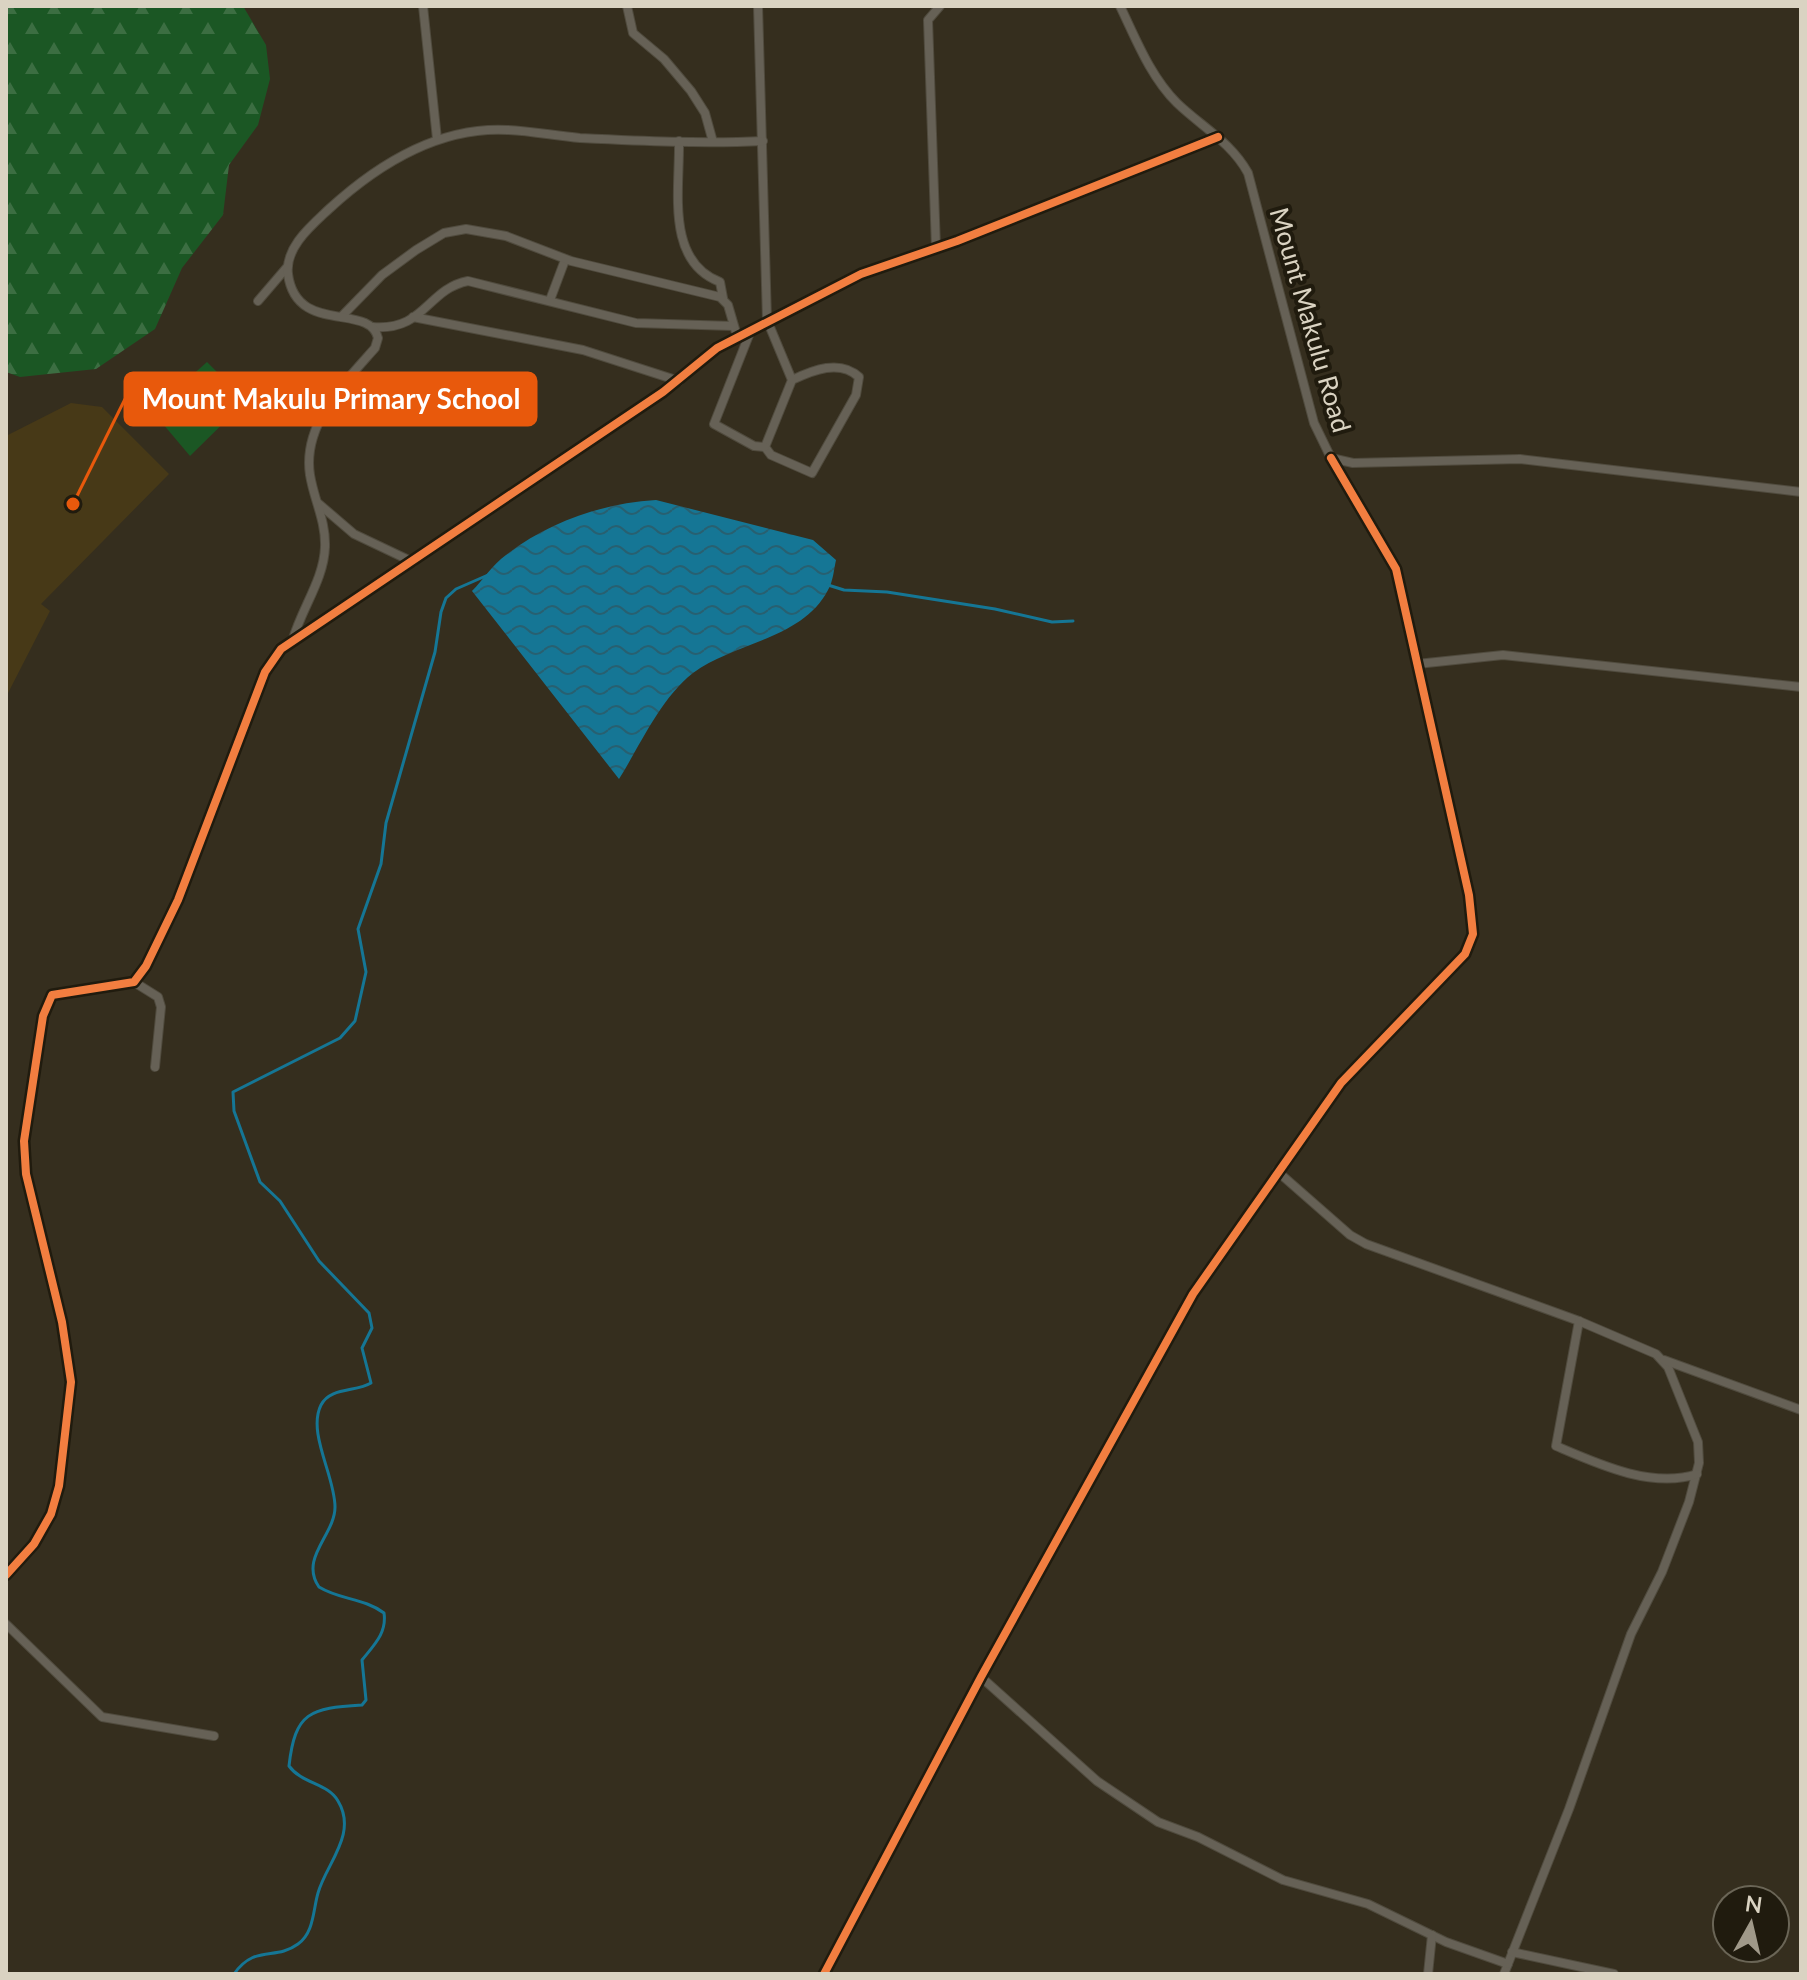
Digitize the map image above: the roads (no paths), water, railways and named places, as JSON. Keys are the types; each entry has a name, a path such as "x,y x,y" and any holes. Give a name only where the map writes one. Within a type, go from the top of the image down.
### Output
{"street":[{"path":"423,6 437,139"},
{"path":"627,6 633,33 664,59 691,91 705,113 713,142"},
{"path":"758,6 767,320 792,380 765,447"},
{"path":"936,248 928,20 940,6"},
{"name":"Mount Makulu Road","path":"1120,6 1160,82 1176,102 1230,147 1248,173 1314,423 1331,458 1353,463 1532,460 1801,492"},
{"path":"733,326 636,323 481,283 463,282 399,327 373,327 346,315 319,315 304,303 292,286 288,266 292,250 331,207 397,158 437,139 497,130 582,138 763,141"},
{"path":"134,982 146,966 178,900 265,672 281,649 293,639 413,562 679,381 717,348 737,336 861,274 936,248 1218,137"},
{"path":"679,141 684,251 702,275 720,282 737,336"},
{"path":"346,315 391,268 433,238 455,230 488,230 565,260 694,288 723,298"},
{"path":"550,300 565,260"},
{"path":"258,301 288,266"},
{"path":"413,317 583,350 679,381"},
{"path":"373,327 378,338"},
{"path":"293,639 324,564 325,532 309,473 322,415 339,387 375,348 378,338 388,328"},
{"path":"752,329 714,424 754,446 765,447 771,455 807,473 815,471 856,395 860,381 857,374 841,367 819,369 792,380"},
{"path":"824,1974 981,1677 1193,1294 1341,1083 1465,954 1473,934 1469,895 1396,569 1344,486 1331,458"},
{"path":"319,504 354,534 413,562"},
{"path":"1417,664 1503,655 1801,687"},
{"path":"6,1575 34,1544 51,1514 59,1486 71,1382 62,1322 26,1174 24,1141 43,1016 52,995 134,982 158,997 161,1007 155,1067"},
{"path":"1277,1171 1350,1235 1366,1244 1579,1321 1663,1360 1801,1410"},
{"path":"1579,1321 1556,1446 1650,1479 1674,1480 1697,1474"},
{"path":"1504,1974 1569,1809 1631,1634 1662,1572 1697,1474 1698,1442 1663,1360"},
{"path":"6,1624 102,1717 214,1736"},
{"path":"981,1677 1097,1781 1158,1822 1198,1837 1283,1880 1368,1904 1432,1935 1508,1964"},
{"path":"1428,1974 1432,1935"},
{"path":"1512,1952 1614,1974"}],"water":[{"path":"656,500 813,540 836,560 828,590 817,606 802,619 785,630 709,663 681,684 661,709 619,779 472,591 501,559 522,543 558,524 617,505"}],"waterway":[{"path":"234,1974 250,1959 290,1949 303,1939 310,1928 318,1893 343,1837 343,1813 334,1795 301,1777 289,1766 292,1748 296,1734 308,1716 330,1708 362,1705 366,1700 362,1660 379,1638 384,1627 384,1613 319,1587 313,1566 335,1507 319,1441 318,1416 321,1405 330,1395 371,1383 362,1348 372,1328 369,1313 319,1261 280,1201 260,1182 234,1111 233,1092 340,1038 355,1021 366,972 358,929 381,864 386,823 435,652 441,612 446,598 456,589 488,575"},
{"path":"828,585 844,590 887,592 995,609 1052,622 1073,621"}],"place":[{"name":"Mount Makulu Primary School","path":"73,504"}]}
